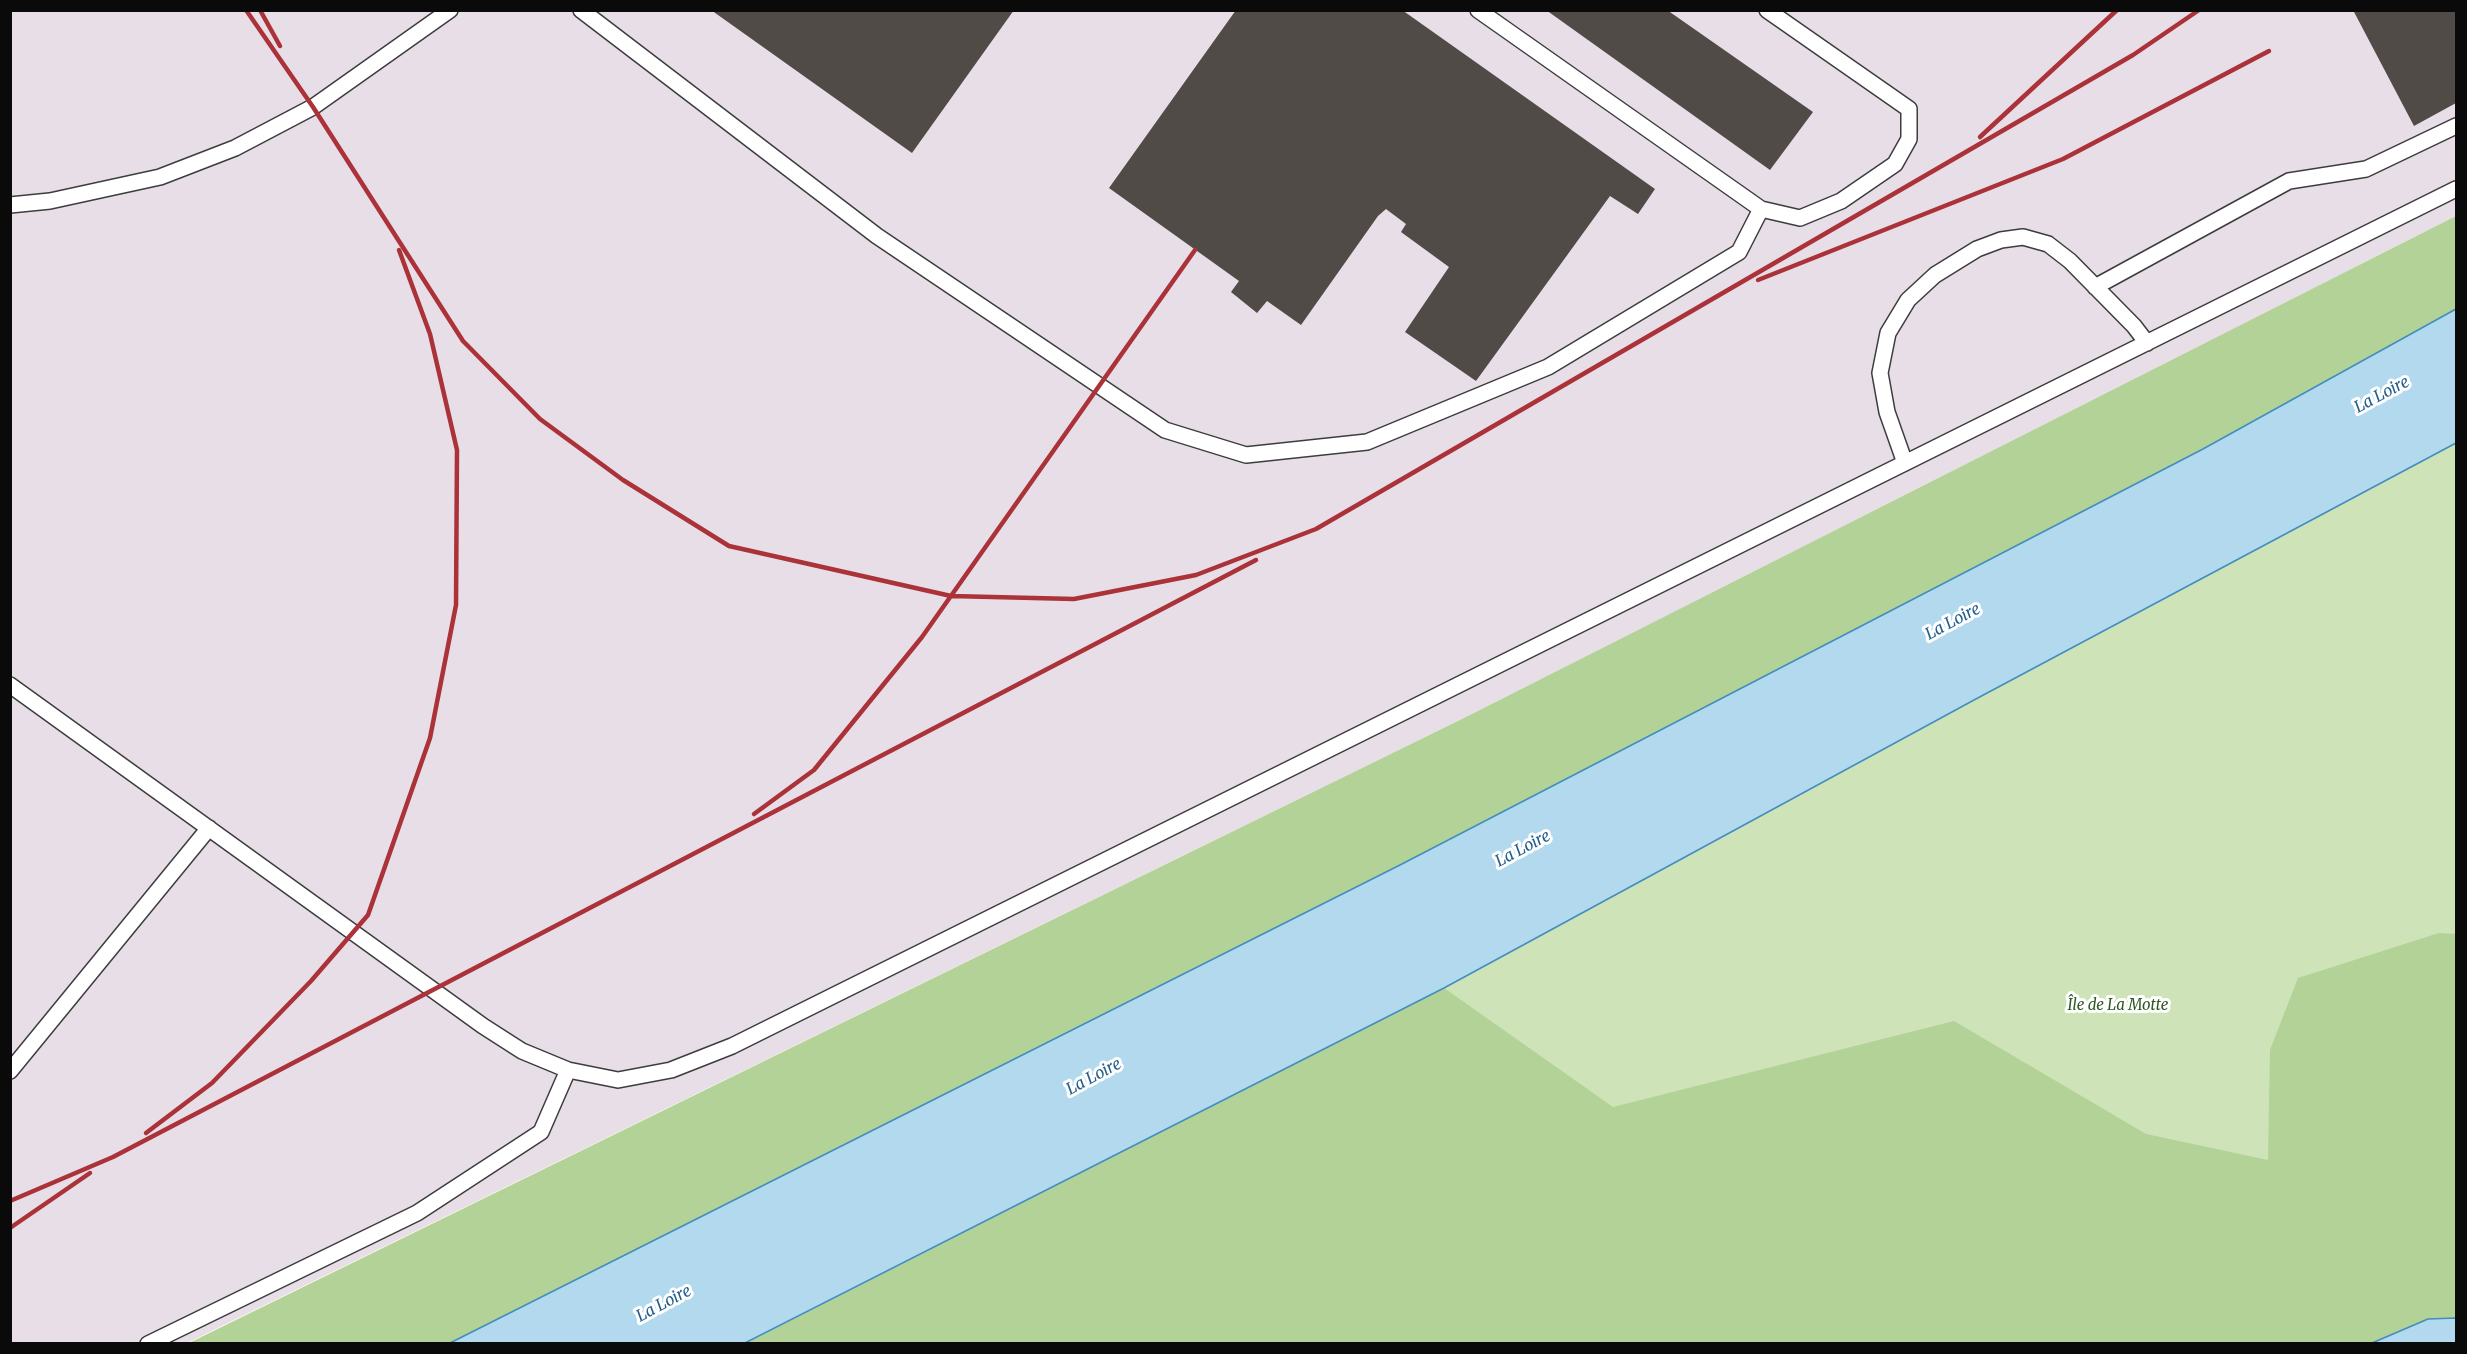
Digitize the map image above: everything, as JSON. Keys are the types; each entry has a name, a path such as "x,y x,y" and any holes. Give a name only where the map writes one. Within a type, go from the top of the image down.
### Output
{"lane":[{"path":"10,206 50,201 160,177 235,148 313,107 450,10"},
{"path":"581,10 877,236 1165,430 1246,455 1367,442 1548,367 1739,252 1761,209"},
{"path":"1478,10 1761,209 1800,218 1841,201 1895,164 1909,139 1909,109 1767,10"},
{"path":"2096,287 2289,182 2366,169 2457,126"},
{"path":"10,685 483,1026 522,1051 568,1070 618,1080 671,1070 732,1046 2457,189"},
{"path":"1905,463 1887,412 1880,373 1888,333 1908,300 1928,281 1977,249 2001,240 2023,237 2048,244 2070,261 2096,287 2134,326 2147,343"},
{"path":"10,1071 209,828"},
{"path":"148,1344 417,1213 541,1132 568,1070"}],"shaded area":[{"path":"10,11 2456,11 2456,216 1464,718 187,1343 11,1343"}],"green space":[{"path":"2456,216 2456,309 2203,449 1400,865 450,1343 187,1344 1464,718"},
{"name":"Île de La Motte","path":"2456,443 2456,1318 2428,1319 2372,1344 745,1344 1444,988 1974,700"},
{"path":"2439,933 2456,934 2456,1318 2428,1319 2372,1343 745,1344 1444,988 1613,1107 1954,1021 2146,1134 2268,1160 2270,1050 2298,978"}],"water":[{"name":"La Loire","path":"2456,309 2456,443 1974,700 1444,988 745,1343 450,1343 1400,865 2203,449"},
{"path":"2456,1318 2456,1343 2372,1343 2428,1319"}],"building":[{"path":"711,10 1014,10 912,153"},
{"path":"1236,10 1402,10 1655,189 1638,214 1610,196 1476,381 1405,332 1449,267 1401,232 1406,224 1386,209 1378,216 1301,325 1267,301 1257,313 1231,292 1239,281 1109,188"},
{"path":"1546,10 1667,10 1813,112 1770,170"},
{"path":"2353,10 2456,10 2456,103 2414,126"}],"railway":[{"path":"246,10 313,107 463,341 540,419 623,480 729,546 951,596 1074,599 1196,575 1316,529 2133,55 2199,10"},
{"path":"260,10 280,46"},
{"path":"1980,137 2117,10"},
{"path":"1758,280 2063,159 2269,51"},
{"path":"146,1133 212,1083 311,981 368,915 430,738 456,605 457,450 430,334 399,250"},
{"path":"754,814 814,770 922,637 1195,250"},
{"path":"10,1201 113,1157 1256,560"},
{"path":"10,1228 90,1173"}]}
